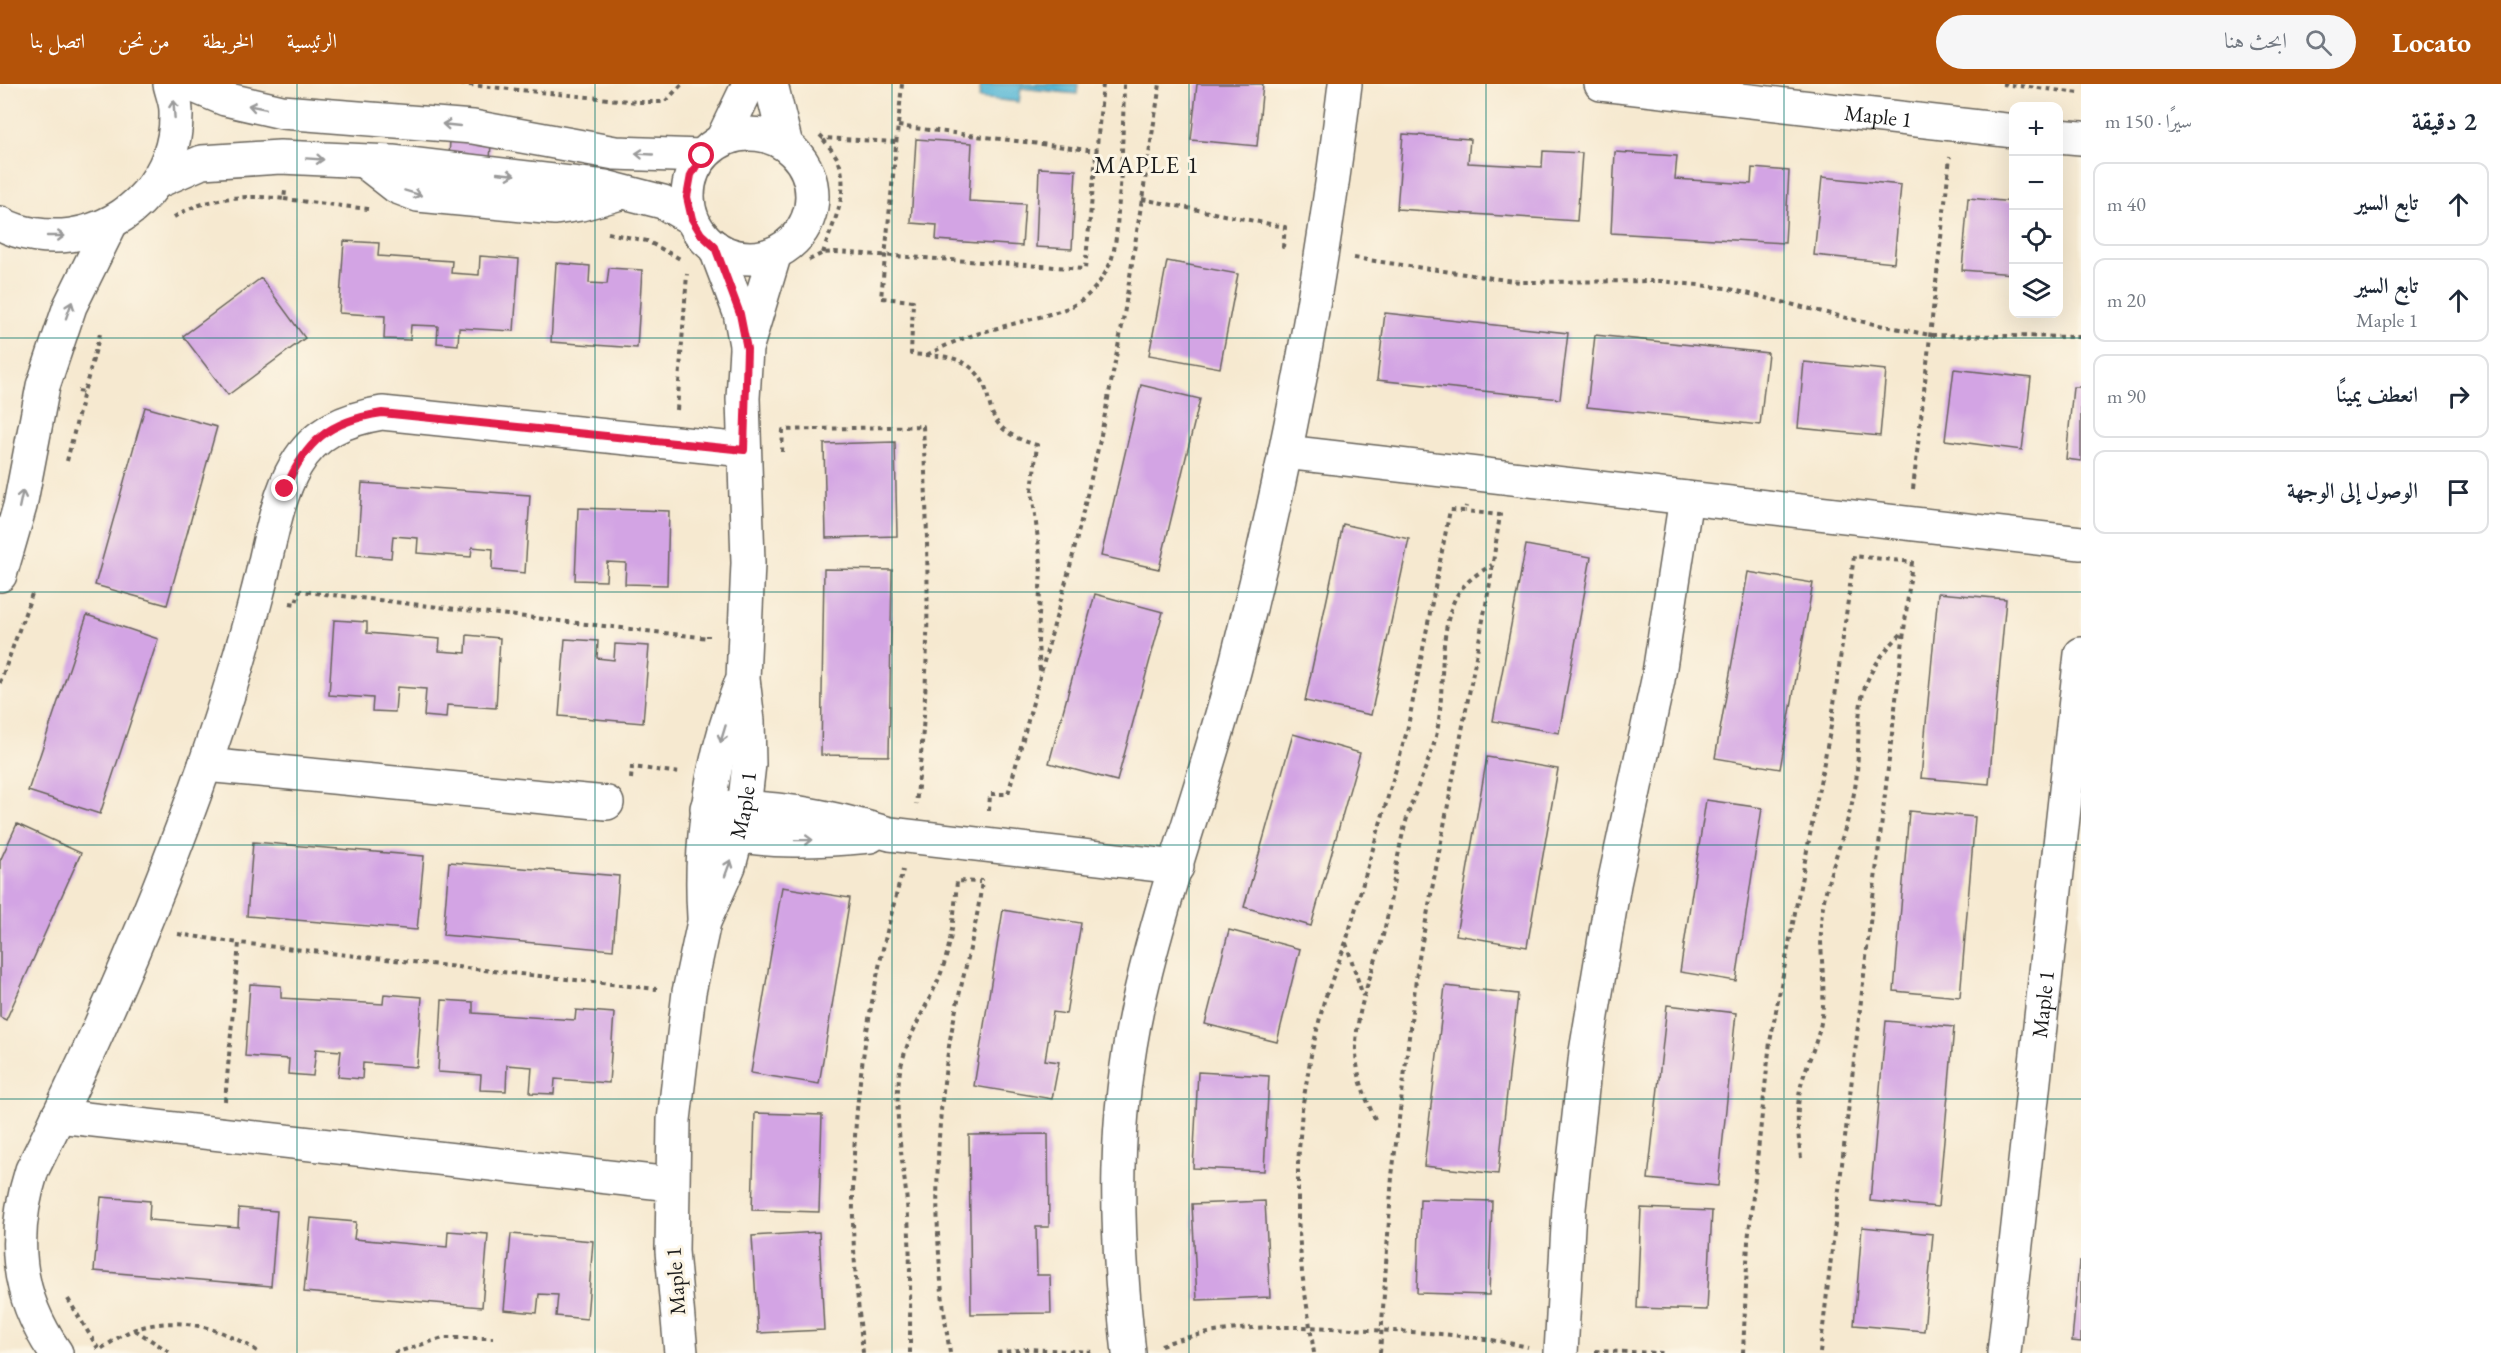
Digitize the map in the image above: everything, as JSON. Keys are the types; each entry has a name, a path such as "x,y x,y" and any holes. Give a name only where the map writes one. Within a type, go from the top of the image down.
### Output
{"street":[{"path":"0,223 31,234 58,237 86,233 111,223 144,199 156,182 172,148 176,111 170,84"},
{"path":"189,84 225,99 282,112 465,126 615,153 712,148 744,133 766,136 786,145 804,164 812,189 809,215 796,237 775,253 754,257 733,256 715,247 701,234 692,219 687,197 691,175 712,148 749,84"},
{"path":"771,84 786,145"},
{"path":"1129,1352 1118,1256 1117,1190 1120,1124 1128,1058 1140,993 1157,929 1178,867 1237,661 1285,452 1322,253 1345,84"},
{"name":"Maple 1","path":"1601,84 1750,92 2009,131"},
{"path":"2063,136 2081,138"},
{"path":"156,182 202,162 289,157 364,162 396,187 418,195 555,208 581,204 624,191 663,202 692,219"},
{"path":"0,575 20,506 43,386 70,306 111,223"},
{"path":"715,247 737,305 747,349"},
{"name":"Maple 1","path":"681,1353 672,1251 671,1184 674,1120 689,992 704,922 718,894 741,822 749,765 748,721 743,678 747,623 744,450 747,349 762,291 775,253"},
{"path":"56,1353 34,1317 25,1292 19,1261 18,1231 22,1200 32,1170 142,929 205,765 257,597 285,489 295,465 318,438 332,428 356,417 382,413 744,450"},
{"path":"1285,452 2081,543"},
{"path":"1561,1352 1569,1208 1586,1052 1614,884 1658,680 1686,498"},
{"name":"Maple 1","path":"2004,1353 2081,654"},
{"path":"704,922 702,859 706,818 720,742 743,678"},
{"path":"205,765 607,802"},
{"path":"706,818 741,822 804,812 890,834 1178,867"},
{"path":"58,1116 671,1184"}],"path":[{"path":"460,84 638,102 665,102 682,84"},
{"path":"902,84 881,298 913,301 910,354 953,358 969,365 981,378 990,414 1002,428 1018,439 1037,445 1032,491 1041,564 1038,642 1041,677"},
{"path":"762,291 778,287 812,258 823,253 1085,269 1103,84"},
{"path":"927,356 955,340 1068,309 1086,297 1102,280 1111,259 1116,237 1123,157 1124,84"},
{"path":"950,1353 944,1313 937,1219 939,1130 950,1041 968,949 980,903 990,794 1008,794 1072,559 1100,440 1123,321 1160,84"},
{"path":"2002,84 2081,93"},
{"path":"1902,561 1909,523 1954,124"},
{"path":"898,126 1096,152"},
{"path":"817,131 839,162 843,191 837,218 823,253"},
{"path":"823,138 897,141"},
{"path":"284,199 289,157"},
{"path":"165,223 184,211 207,203 261,196 374,209"},
{"path":"1142,200 1285,227 1283,247 1322,253 1521,282 1660,281 1726,288 1859,321 1930,335 2081,337"},
{"path":"603,232 647,241 686,263"},
{"path":"675,443 687,272"},
{"path":"43,386 84,392 101,329"},
{"path":"1465,511 1469,473"},
{"path":"1314,1353 1302,1273 1298,1218 1298,1164 1302,1109 1311,1055 1324,1001 1346,942 1407,731 1427,640 1450,510 1500,515 1493,565 1418,963 1393,1164 1379,1330 1380,1353"},
{"path":"1743,1353 1748,1241 1770,1042 1831,726 1854,556 1912,562 1820,1353"},
{"path":"1375,1119 1358,1070 1356,1045 1363,997 1390,908 1407,817 1429,761 1437,732 1443,649 1452,604 1461,587 1475,574 1493,565"},
{"path":"257,597 296,604 299,591 708,638 709,620 747,623"},
{"path":"1801,1158 1797,1124 1800,1089 1821,1025 1825,992 1821,927 1824,894 1846,828 1854,792 1863,694 1872,670 1885,650 1903,632"},
{"path":"607,802 628,804 632,767 686,774"},
{"path":"910,1353 907,1203 896,1116 900,1070 914,1027 936,987 947,957 954,925 957,881 981,882"},
{"path":"142,929 239,944 689,992"},
{"path":"1346,942 1363,997"},
{"path":"222,1134 239,944"},
{"path":"25,1292 58,1282 99,1350 134,1330 174,1323 194,1324 232,1335 260,1353"},
{"path":"997,1353 1026,1349 1129,1352 1226,1329 1311,1328 1449,1333 1561,1352 1666,1353"},
{"path":"134,1330 171,1353"},
{"path":"394,1353 443,1338 494,1338"}],"water":[{"path":"981,84 1078,84 1077,94 1021,88 1019,102 979,98"}],"building":[{"path":"1197,84 1263,84 1257,146 1191,140"},
{"path":"1403,134 1470,139 1468,163 1542,167 1543,151 1582,153 1577,221 1397,209"},
{"path":"450,139 491,141 490,163 449,160"},
{"path":"916,139 972,143 969,201 1025,204 1022,246 936,240 937,225 911,223"},
{"path":"1615,152 1677,156 1675,179 1751,184 1752,168 1789,171 1785,243 1611,233"},
{"path":"1039,168 1076,170 1072,249 1036,247"},
{"path":"1822,177 1901,185 1894,263 1814,255"},
{"path":"1968,198 2009,202 2009,274 1962,270"},
{"path":"344,241 379,243 378,256 452,261 451,273 479,275 480,256 519,259 514,331 459,328 458,345 437,343 438,326 411,325 410,340 384,339 385,316 339,313"},
{"path":"1167,261 1238,274 1220,368 1149,355"},
{"path":"556,263 590,266 589,283 607,284 609,268 642,270 637,348 551,342"},
{"path":"261,278 305,338 228,395 183,336"},
{"path":"1385,313 1568,333 1560,399 1377,380"},
{"path":"1595,335 1768,353 1760,425 1587,407"},
{"path":"1804,362 1886,370 1880,436 1798,428"},
{"path":"1954,369 2031,378 2022,450 1945,440"},
{"path":"1141,385 1200,399 1159,569 1101,556"},
{"path":"2073,387 2081,387 2081,461 2066,459"},
{"path":"145,407 217,427 167,605 95,585"},
{"path":"895,442 897,536 826,538 824,444"},
{"path":"362,483 530,495 525,573 492,570 493,549 472,547 471,557 417,553 418,538 393,536 391,558 357,555"},
{"path":"578,508 669,511 667,585 625,584 626,563 607,562 606,581 575,580"},
{"path":"1343,524 1409,539 1371,715 1305,701"},
{"path":"1526,545 1591,557 1559,733 1493,721"},
{"path":"824,569 892,570 889,756 821,755"},
{"path":"1748,572 1813,583 1780,769 1715,758"},
{"path":"1938,593 2006,599 1989,784 1921,778"},
{"path":"1095,594 1163,612 1117,781 1049,763"},
{"path":"87,615 158,639 100,814 28,791"},
{"path":"334,620 367,622 367,633 440,639 439,651 466,653 467,635 500,638 496,708 447,705 446,718 424,716 426,689 397,687 395,712 372,711 373,698 329,695"},
{"path":"565,639 598,641 597,658 614,660 615,644 649,646 643,723 559,716"},
{"path":"1293,734 1360,753 1311,926 1244,907"},
{"path":"1487,757 1558,769 1527,947 1456,935"},
{"path":"1706,800 1762,808 1736,981 1680,972"},
{"path":"1909,811 1975,817 1960,997 1894,991"},
{"path":"17,824 81,853 6,1020 0,1017 0,861"},
{"path":"253,842 424,856 417,930 247,916"},
{"path":"449,862 619,876 613,950 443,935"},
{"path":"782,887 850,898 819,1084 751,1073"},
{"path":"1003,910 1081,923 1066,1014 1053,1012 1045,1060 1059,1062 1052,1099 974,1086"},
{"path":"1229,930 1300,949 1277,1042 1205,1024"},
{"path":"250,984 281,986 281,998 383,1004 384,994 422,997 417,1067 363,1063 362,1079 338,1077 341,1051 316,1049 313,1076 288,1074 289,1059 245,1056"},
{"path":"1445,986 1518,994 1498,1174 1424,1166"},
{"path":"442,1000 473,1002 473,1013 575,1020 576,1010 614,1013 609,1083 555,1079 554,1094 530,1093 532,1067 507,1065 506,1091 480,1090 481,1075 438,1072"},
{"path":"1667,1005 1736,1013 1718,1186 1648,1179"},
{"path":"1886,1021 1954,1027 1938,1207 1870,1201"},
{"path":"1198,1072 1269,1076 1264,1171 1193,1168"},
{"path":"755,1113 822,1115 819,1212 752,1210"},
{"path":"1048,1134 1049,1227 1036,1227 1037,1275 1050,1275 1051,1313 971,1314 969,1135"},
{"path":"101,1197 150,1201 149,1220 238,1227 239,1208 277,1211 271,1286 94,1271"},
{"path":"1420,1199 1492,1201 1489,1295 1417,1293"},
{"path":"1265,1201 1270,1297 1197,1300 1192,1204"},
{"path":"1641,1208 1712,1211 1707,1310 1637,1308"},
{"path":"311,1218 356,1222 354,1239 447,1247 448,1231 488,1234 482,1307 304,1292"},
{"path":"1862,1227 1933,1234 1924,1331 1854,1325"},
{"path":"819,1232 824,1330 758,1333 752,1236"},
{"path":"511,1234 593,1241 587,1319 556,1316 558,1295 539,1294 537,1313 504,1310"},
{"path":"2079,1262 2081,1262 2081,1342 2072,1341"}],"district":[{"name":"MAPLE 1","path":"1147,165"}],"route":[{"path":"285,489 295,465 311,444 332,428 356,417 382,413 744,450 743,398 747,349 740,314 715,247 701,234 692,219 687,197 691,175 702,156"}]}
